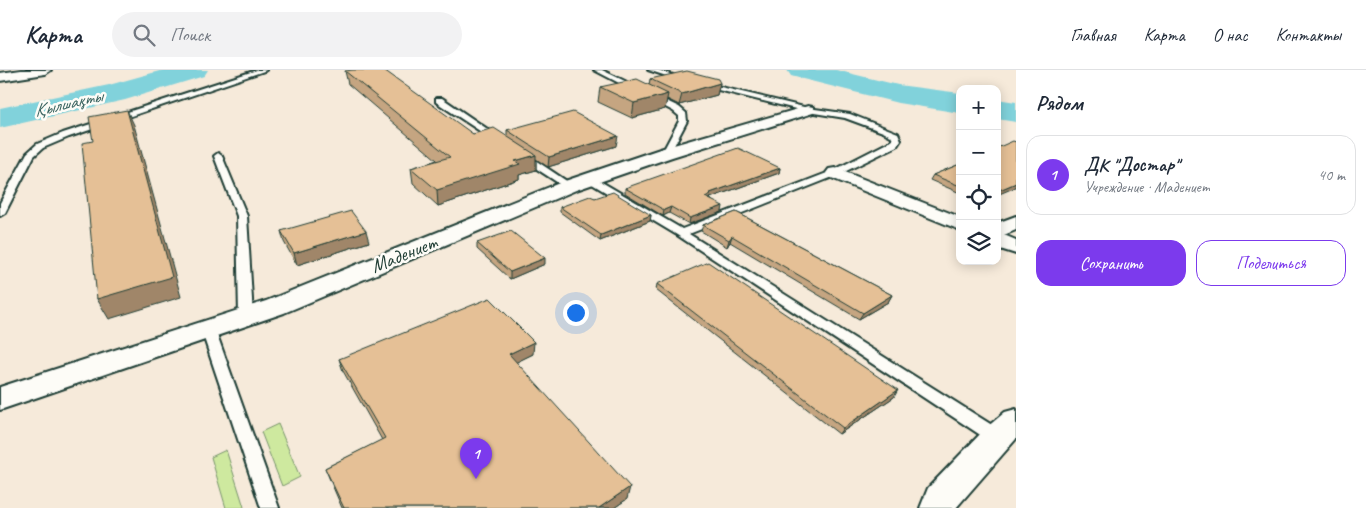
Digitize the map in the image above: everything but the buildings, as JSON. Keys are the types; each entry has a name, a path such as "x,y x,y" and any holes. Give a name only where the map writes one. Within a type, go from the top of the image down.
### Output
{"street":[{"path":"0,77 45,70"},
{"name":"Мадениет","path":"0,399 274,307 569,186 666,153 808,110"},
{"path":"835,172 956,222"},
{"path":"1001,229 1016,222"},
{"path":"1001,242 1016,248"},
{"path":"938,508 940,499 1007,429"}],"lane":[{"path":"0,213 30,155 47,142 264,70"},
{"path":"597,70 681,112 683,121 666,153"},
{"path":"651,70 808,110 835,112 886,130 895,135 898,140 894,144 835,172 681,233"},
{"path":"439,100 504,143"},
{"path":"512,149 569,186"},
{"path":"218,156 242,216 246,316"},
{"path":"590,179 1007,429"},
{"path":"208,329 270,508"}],"green space":[{"path":"278,424 300,477 282,486 261,432"},
{"path":"226,450 243,508 226,508 211,457"}],"waterway":[{"name":"Қылшақты","path":"0,118 114,93 194,70"},
{"name":"Қылшақты","path":"801,70 898,94 956,102"},
{"name":"Қылшақты","path":"1001,110 1016,112"}],"place":[{"name":"ДК \"Достар\"","path":"476,479"}]}
